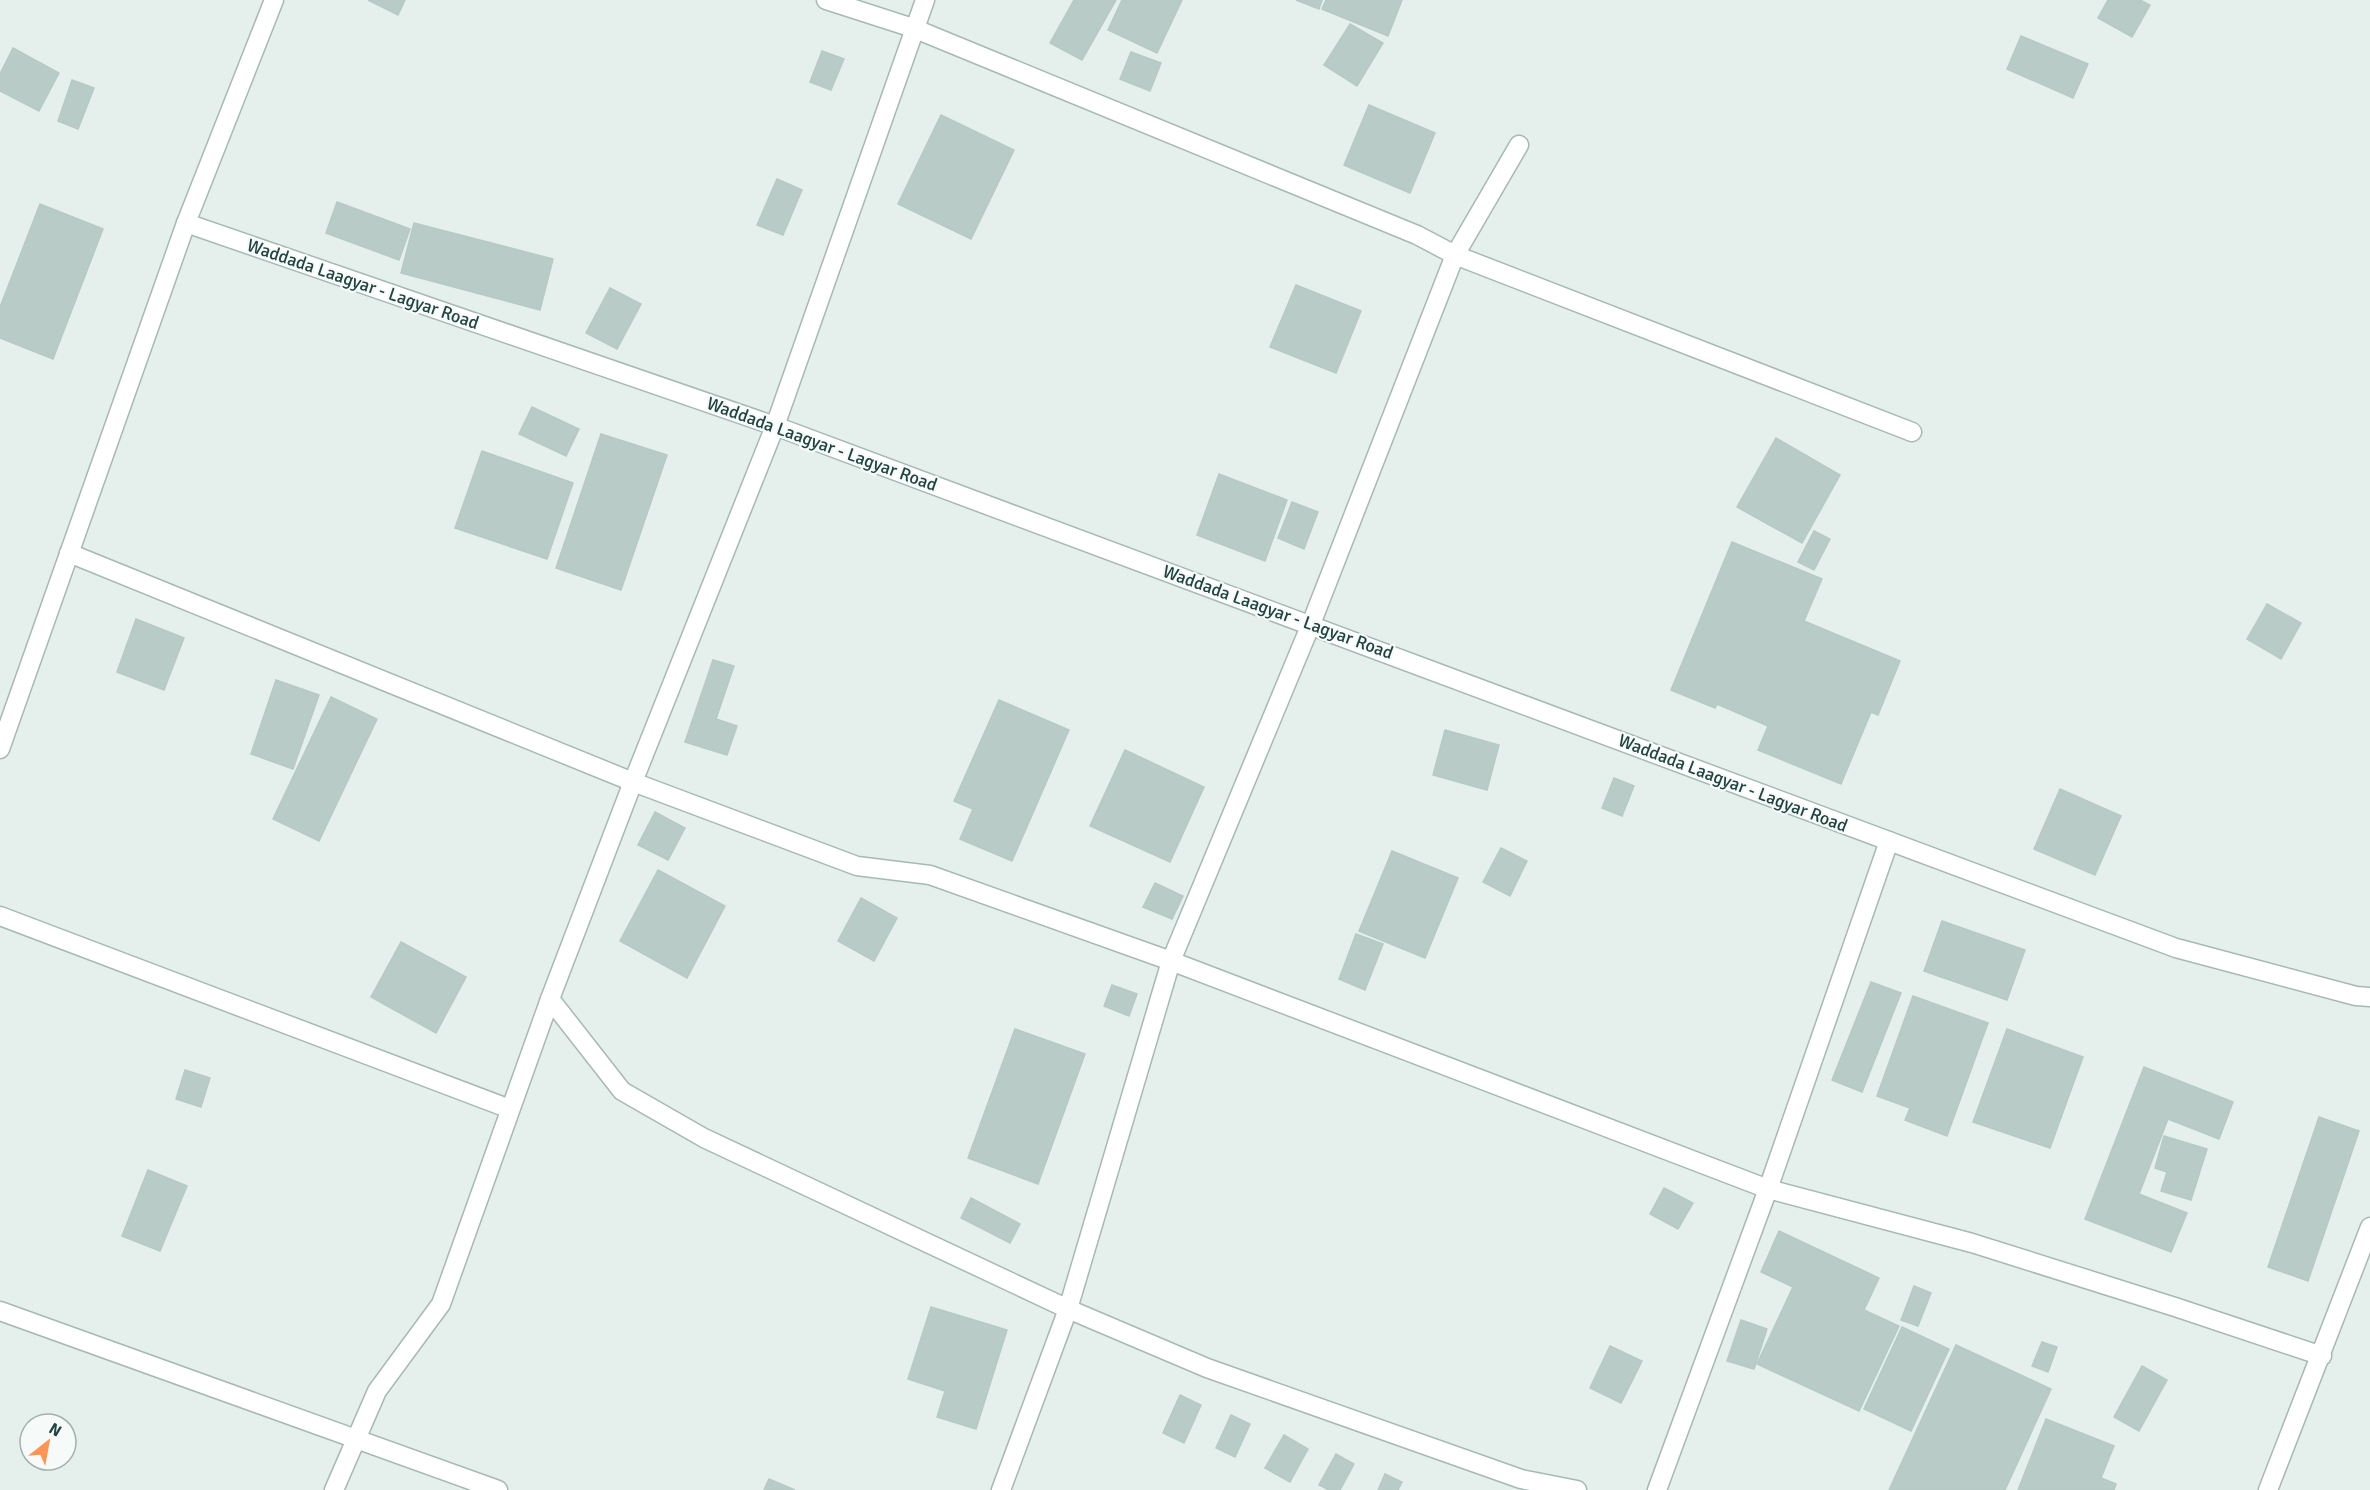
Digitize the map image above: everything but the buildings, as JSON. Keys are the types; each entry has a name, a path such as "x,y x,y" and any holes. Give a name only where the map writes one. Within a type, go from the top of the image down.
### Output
{"street":[{"path":"0,749 186,223 274,0"},
{"path":"826,0 913,28 1417,235 1455,255 1912,432"},
{"path":"334,1490 378,1391 441,1304 550,999 633,782 775,426 913,28 925,0"},
{"path":"1001,1490 1068,1309 1171,961 1311,624 1455,255 1519,146"},
{"name":"Waddada Laagyar - Lagyar Road","path":"186,223 775,426 2176,948 2356,996 2370,997"},
{"path":"69,553 633,782 857,866 930,875 1171,961 1768,1189 1972,1243 2322,1356"},
{"path":"1657,1490 1768,1189 1889,841"},
{"path":"0,916 510,1109"},
{"path":"550,999 622,1091 704,1138 1068,1309 1218,1372 1521,1479 1577,1490"},
{"path":"2268,1490 2322,1356 2370,1227"},
{"path":"0,1311 498,1490"}]}
